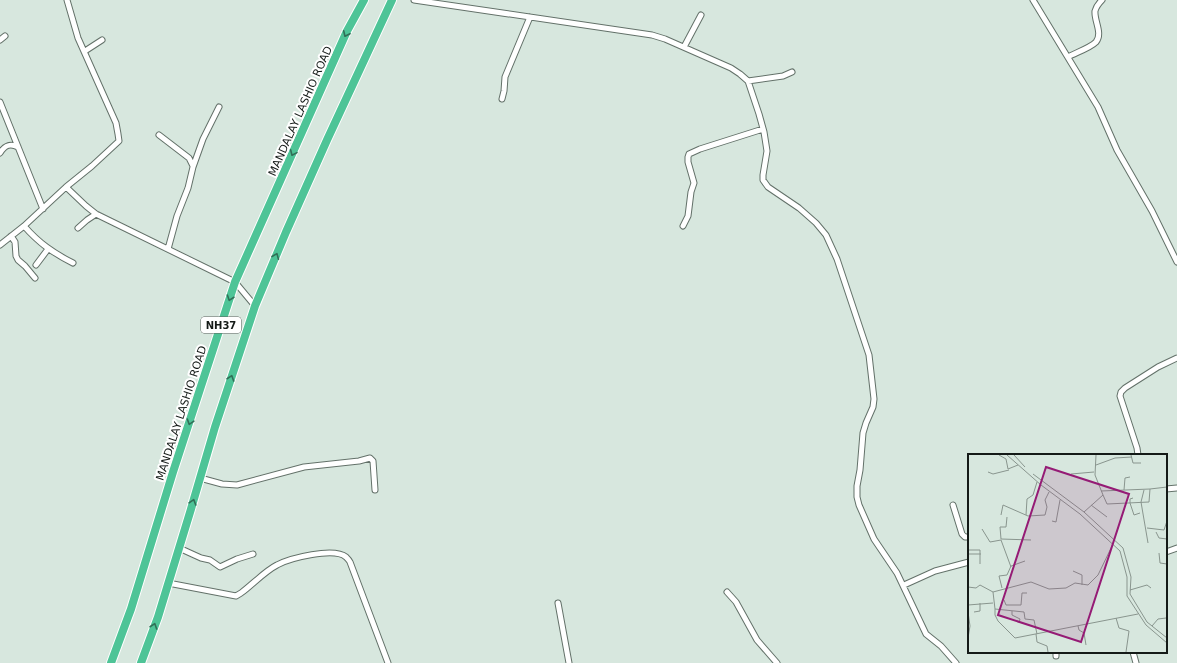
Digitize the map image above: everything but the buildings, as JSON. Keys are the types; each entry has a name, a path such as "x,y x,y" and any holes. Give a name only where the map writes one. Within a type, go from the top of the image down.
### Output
{"highway":[{"name":"MANDALAY LASHIO ROAD","path":"111,663 131,610 173,472 235,282 347,32 364,0"},
{"name":"NH37","path":"141,663 158,617 215,427 256,306 286,232 390,0"}],"street":[{"path":"0,245 24,226 118,141 116,123 78,38 67,0"},
{"path":"414,0 652,35 665,39 731,68 748,82 763,129 767,151 763,180 768,187 799,208 816,223 826,235 838,260 869,355 874,399 873,407 863,433 857,486 859,505 874,539 904,585 926,634 941,646 956,663"},
{"path":"1033,0 1098,107 1117,150 1152,211 1177,262"},
{"path":"1068,57 1096,41 1099,33 1095,16 1096,10 1102,0"},
{"path":"684,47 700,15"},
{"path":"502,99 505,77 530,17"},
{"path":"0,40 5,36"},
{"path":"85,51 102,40"},
{"path":"748,82 783,76 792,72"},
{"path":"0,102 43,208"},
{"path":"168,250 177,216 188,188 193,166 203,139 219,107"},
{"path":"683,226 688,216 691,192 694,183 688,162 689,154 700,149 763,129"},
{"path":"159,135 189,158 193,166"},
{"path":"0,153 7,145 18,147"},
{"path":"66,187 96,214 235,282 256,306"},
{"path":"78,228 96,214"},
{"path":"24,226 48,249 73,263"},
{"path":"11,236 15,242 16,256 18,260 35,278"},
{"path":"36,264 48,249"},
{"path":"1138,454 1120,396 1121,392 1158,367 1177,358"},
{"path":"200,478 222,484 237,484 304,467 359,461 370,458 373,461 375,490"},
{"path":"1167,489 1177,488"},
{"path":"953,505 962,534 965,537 968,537"},
{"path":"179,548 201,558 210,560 220,567 237,559 253,554"},
{"path":"1167,552 1177,548"},
{"path":"168,583 236,596 241,594 283,562 307,555 325,553 346,557 350,562 388,663"},
{"path":"904,585 935,571 968,562"},
{"path":"727,592 736,602 757,640 777,663"},
{"path":"558,603 569,663"},
{"path":"1133,653 1136,663"}]}
